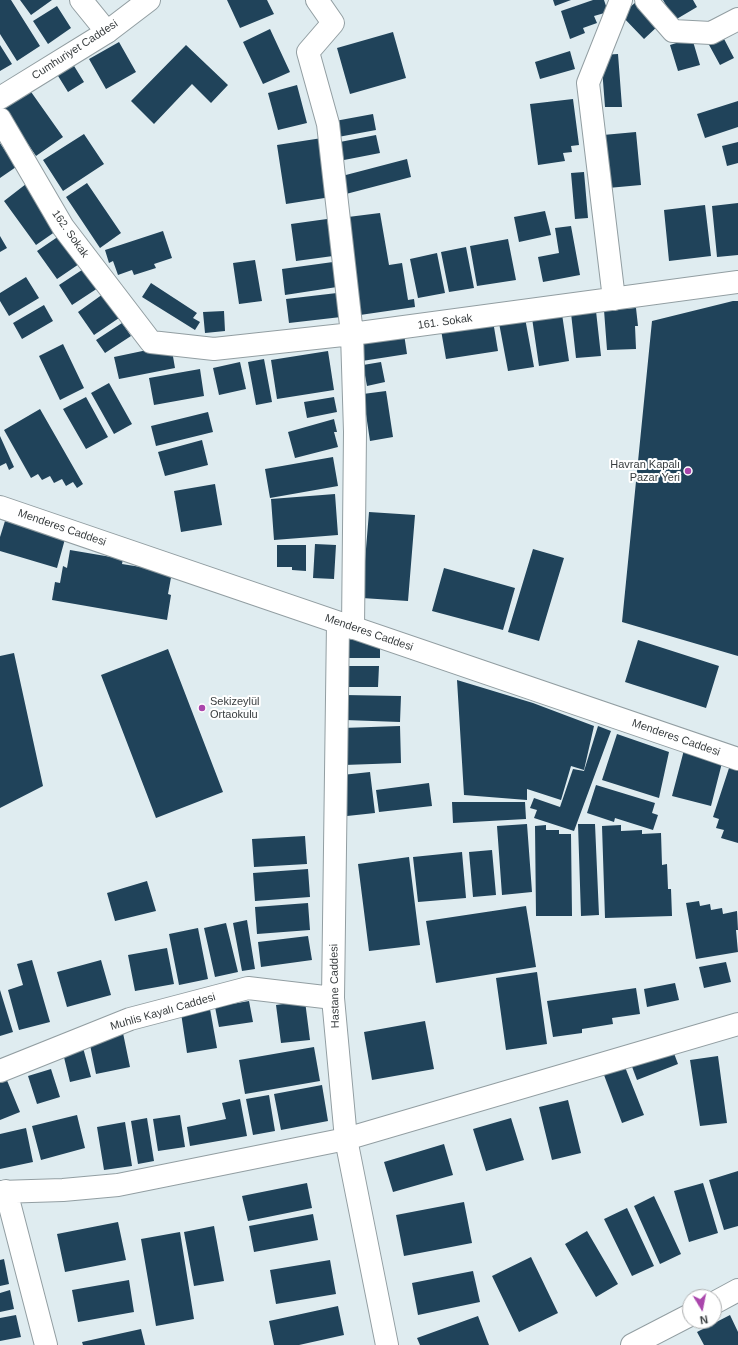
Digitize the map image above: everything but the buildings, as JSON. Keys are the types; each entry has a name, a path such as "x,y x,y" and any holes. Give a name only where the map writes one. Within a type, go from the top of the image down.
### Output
{"street":[{"path":"81,0 107,32"},
{"name":"Cumhuriyet Caddesi","path":"0,98 107,32 149,0"},
{"name":"Hastane Caddesi","path":"317,0 333,23 308,52 328,124 352,334 355,432 346,625 333,998 346,1139 387,1345"},
{"path":"614,299 588,83 621,0"},
{"path":"646,0 673,31 711,33 738,19"},
{"name":"162. Sokak","path":"0,119 63,228 150,342"},
{"name":"161. Sokak","path":"150,342 214,349 352,334 738,282"},
{"name":"Menderes Caddesi","path":"0,507 738,759"},
{"name":"Muhlis Kayalı Caddesi","path":"0,1071 130,1019 248,988 333,998"},
{"path":"46,1345 3,1191 64,1190 118,1185 346,1139 738,1024"},
{"path":"722,1299 738,1290"},
{"path":"632,1345 682,1319"}],"place":[{"name":"Havran Kapalı Pazar Yeri","path":"688,471"},
{"name":"Sekizeylül Ortaokulu","path":"202,708"}]}
